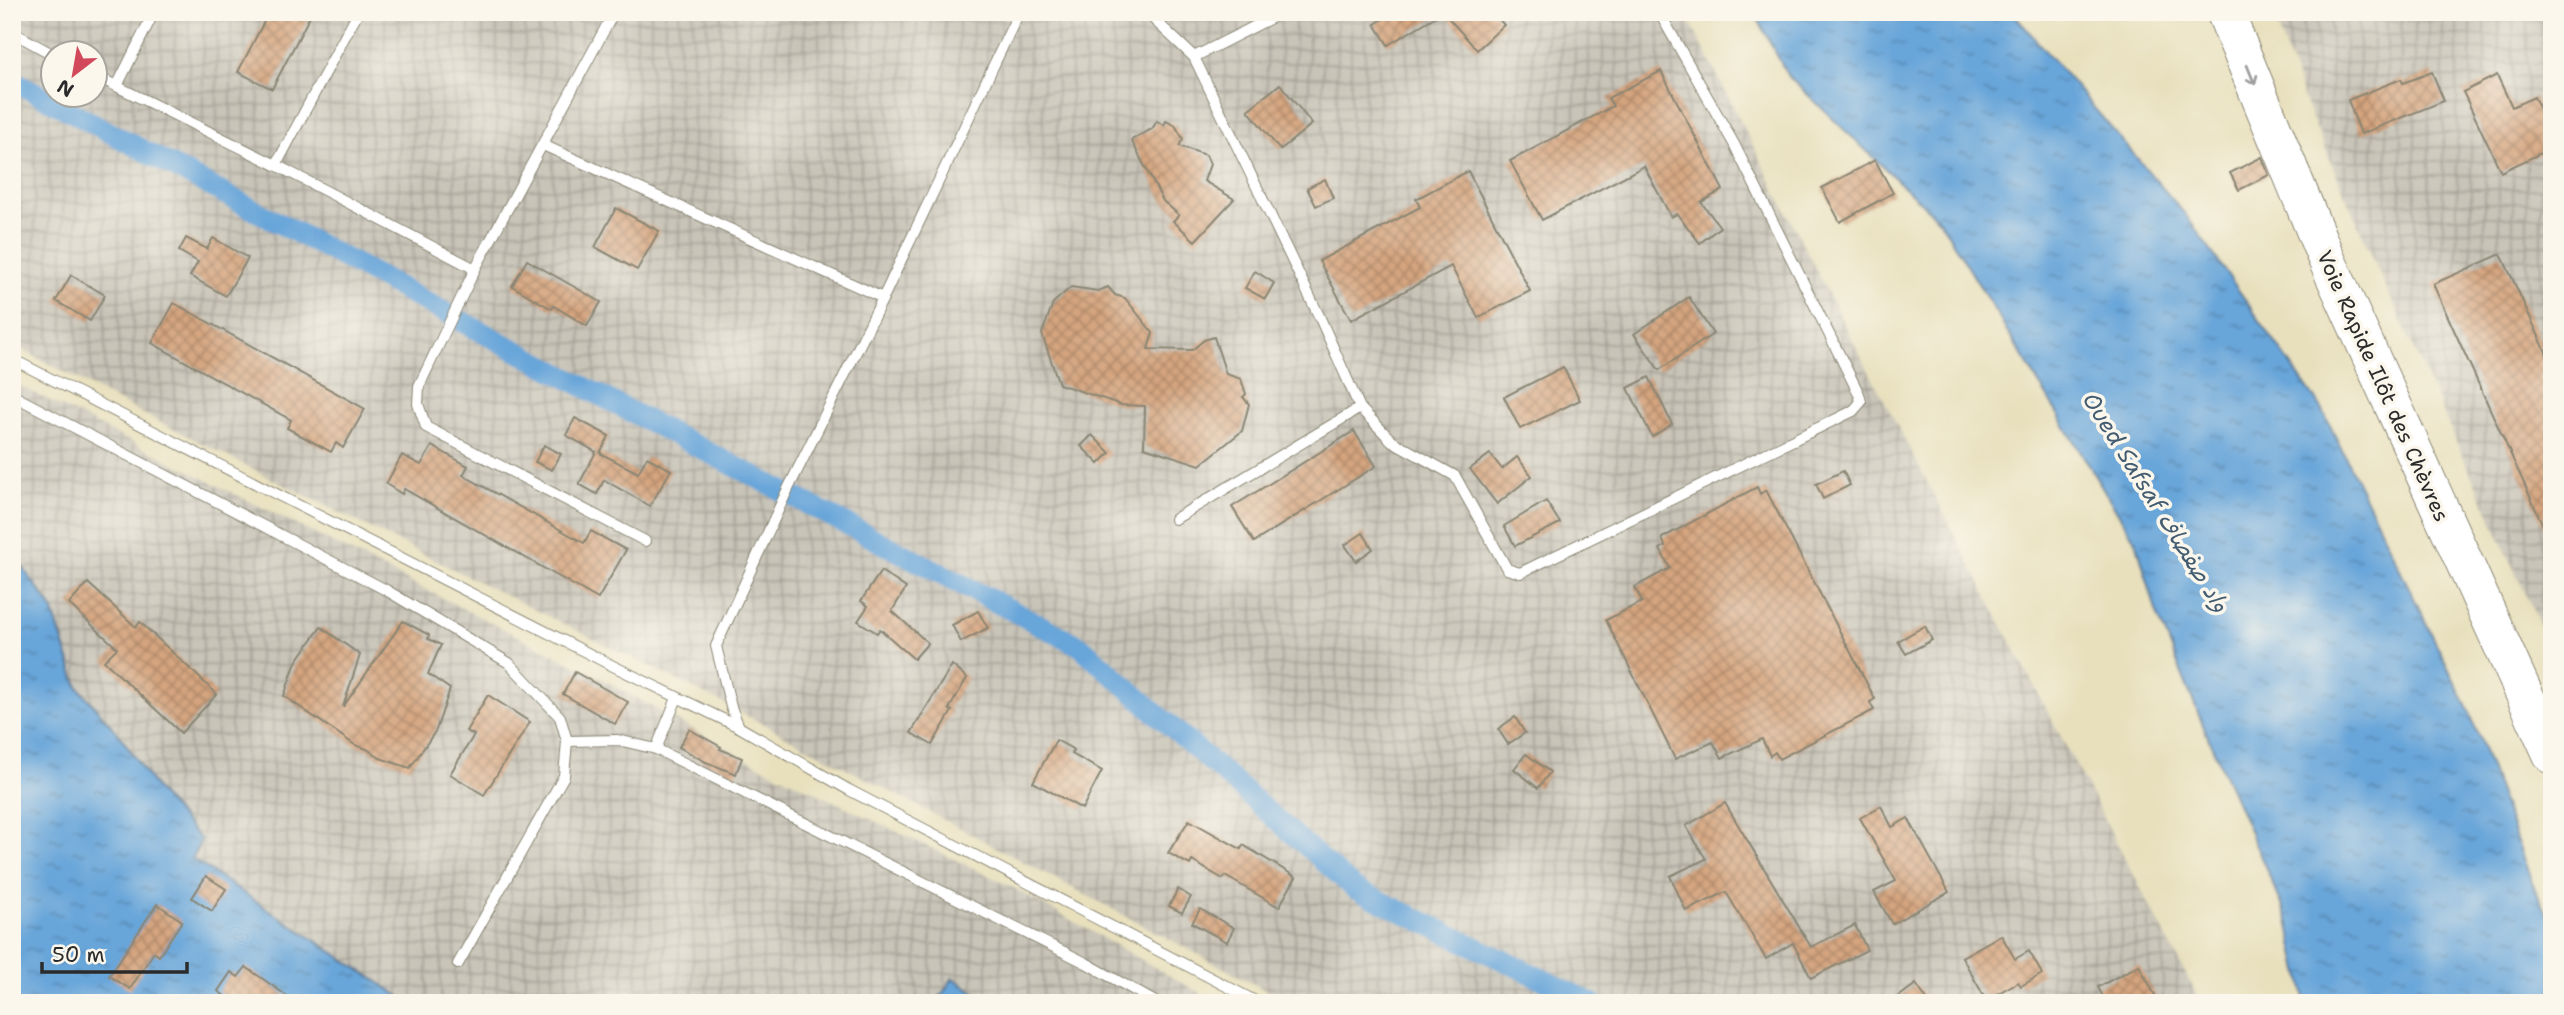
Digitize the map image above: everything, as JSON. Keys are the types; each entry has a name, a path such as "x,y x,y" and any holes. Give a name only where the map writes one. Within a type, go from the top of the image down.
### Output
{"highway":[{"name":"Voie Rapide Ilôt des Chèvres","path":"2225,12 2326,258 2552,755"},
{"name":"Voie Rapide Ilôt des Chèvres","path":"2250,12 2433,442 2552,699"}],"lane":[{"path":"117,86 154,12"},
{"path":"276,165 358,12"},
{"path":"614,12 475,269 419,386 418,404 426,427 645,541"},
{"path":"739,727 731,707 716,646 786,493 883,298 1018,12"},
{"path":"1146,12 1194,57 1320,318 1360,408 1392,441 1455,476 1507,569 1520,573 1858,408 1861,402 1747,169 1659,12"},
{"path":"1194,57 1283,12"},
{"path":"12,32 38,46"},
{"path":"108,82 276,165 475,269"},
{"path":"543,145 883,298"},
{"path":"12,359 677,698 739,727 849,790 1259,1003"},
{"path":"12,395 386,590 509,663 560,717 568,741 564,776 457,964"},
{"path":"1175,519 1360,408"},
{"path":"656,749 677,698"},
{"path":"568,741 618,740 656,749 1086,963 1157,1003"}],"shaded area":[{"path":"12,12 1685,12 1834,305 2201,1003 1290,1003 731,707 132,408 12,344"},
{"path":"2272,12 2552,12 2552,652 2373,259 2305,102"},
{"path":"12,382 589,672 750,761 1012,887 1218,1003 991,1003 953,978 936,1003 410,1003 192,859 159,793 121,737 78,687 51,607 12,553"}],"water":[{"name":"Oued Safsaf واد صفصاف","path":"1754,12 2012,12 2185,214 2322,409 2470,713 2533,885 2552,923 2552,1003 2306,1003 2287,916 2156,611 2137,544 1940,221 1788,76"},
{"path":"12,553 51,606 78,687 121,737 159,793 201,840 192,859 410,1003 12,1003"},
{"path":"953,978 991,1003 936,1003"}],"building":[{"path":"269,12 312,12 272,89 238,72"},
{"path":"1394,12 1443,12 1388,45 1375,24"},
{"path":"1443,12 1493,12 1504,25 1477,50"},
{"path":"1661,71 1723,190 1701,202 1720,227 1700,243 1677,214 1671,217 1644,166 1542,220 1510,161 1613,106 1608,98"},
{"path":"2432,72 2444,101 2361,134 2348,100 2401,79 2403,83"},
{"path":"2497,75 2512,107 2534,97 2552,133 2552,148 2501,172 2463,92"},
{"path":"1280,84 1312,124 1280,150 1248,110"},
{"path":"1157,121 1164,125 1166,121 1175,125 1183,139 1179,146 1206,155 1210,164 1204,181 1234,199 1195,241 1173,221 1179,215 1163,201 1131,140 1152,129"},
{"path":"2262,157 2269,175 2239,190 2230,173"},
{"path":"1875,160 1893,193 1840,222 1822,188"},
{"path":"1468,171 1530,291 1478,318 1451,266 1351,320 1319,261 1420,207 1416,199"},
{"path":"1325,179 1333,198 1316,206 1307,188"},
{"path":"616,208 659,231 637,270 595,247"},
{"path":"186,238 207,249 213,238 248,258 226,296 190,276 198,262 179,251"},
{"path":"2501,254 2552,365 2552,545 2433,284"},
{"path":"527,260 601,302 587,326 554,306 552,309 512,286"},
{"path":"1255,271 1274,283 1265,299 1245,288"},
{"path":"71,275 105,295 90,321 56,301"},
{"path":"1071,287 1098,291 1108,287 1115,295 1125,298 1153,333 1148,349 1192,350 1204,340 1214,337 1226,374 1241,379 1246,394 1243,397 1249,404 1242,431 1200,465 1144,447 1145,406 1122,405 1059,384 1042,334 1053,303"},
{"path":"1689,297 1713,334 1659,370 1634,334"},
{"path":"174,303 365,409 343,448 336,443 331,452 287,428 291,420 152,343"},
{"path":"1563,367 1580,400 1520,429 1504,397"},
{"path":"1649,377 1672,424 1652,437 1628,388"},
{"path":"575,418 609,436 600,453 638,473 647,457 671,470 650,506 604,480 597,494 579,484 596,452 566,435"},
{"path":"1354,431 1376,466 1254,542 1232,507"},
{"path":"1092,435 1110,453 1099,464 1081,446"},
{"path":"544,445 561,454 552,470 535,462"},
{"path":"432,446 468,466 463,475 584,543 591,531 626,550 598,599 404,489 402,494 386,484 402,455 421,465"},
{"path":"1490,454 1502,469 1517,457 1532,476 1497,504 1470,469"},
{"path":"1843,471 1850,485 1823,499 1816,484"},
{"path":"1757,487 1760,494 1766,490 1875,699 1870,702 1874,710 1779,759 1775,752 1770,756 1762,739 1722,758 1713,742 1675,759 1606,620 1642,602 1635,587 1670,568 1660,549 1665,546 1662,538"},
{"path":"1546,501 1560,523 1515,546 1504,526"},
{"path":"1363,533 1373,549 1356,561 1345,545"},
{"path":"881,571 906,588 892,611 928,643 914,659 880,629 877,633 858,621 868,606 861,601"},
{"path":"88,583 136,627 140,622 217,694 181,733 104,661 117,648 69,604"},
{"path":"978,611 988,628 961,642 952,625"},
{"path":"403,621 441,645 428,674 450,689 436,730 410,768 380,758 355,745 284,696 296,662 321,627 360,655 343,707"},
{"path":"1925,626 1932,640 1906,654 1898,641"},
{"path":"952,665 967,678 932,745 911,733"},
{"path":"575,672 628,702 615,724 563,694"},
{"path":"488,695 530,722 484,795 450,774 474,735 466,731"},
{"path":"1515,717 1525,733 1508,744 1498,729"},
{"path":"689,729 721,747 720,749 742,758 736,774 679,747"},
{"path":"1056,740 1074,750 1072,754 1102,771 1082,809 1033,782"},
{"path":"1526,754 1550,772 1538,788 1514,769"},
{"path":"1725,803 1811,947 1855,925 1867,950 1811,978 1793,943 1766,959 1726,892 1686,911 1670,876 1706,859 1686,826"},
{"path":"1881,806 1892,827 1908,818 1949,892 1892,924 1874,892 1896,881 1860,818"},
{"path":"1189,820 1241,849 1243,845 1296,877 1279,907 1225,876 1223,879 1192,861 1190,865 1168,853"},
{"path":"206,876 226,889 212,911 192,898"},
{"path":"1178,889 1191,897 1182,913 1169,906"},
{"path":"157,904 182,921 159,956 154,952 130,989 109,976"},
{"path":"1200,909 1234,928 1227,942 1192,923"},
{"path":"2001,935 2015,959 2029,951 2042,974 2021,986 2018,982 1986,1000 1962,957"},
{"path":"2139,965 2159,1003 2106,1003 2098,987"},
{"path":"246,967 297,1003 234,1003 218,991 231,972 238,977"},
{"path":"1916,984 1929,1003 1890,1003"}],"waterway":[{"path":"12,80 631,412 1080,646 1355,889 1592,1003"}]}
